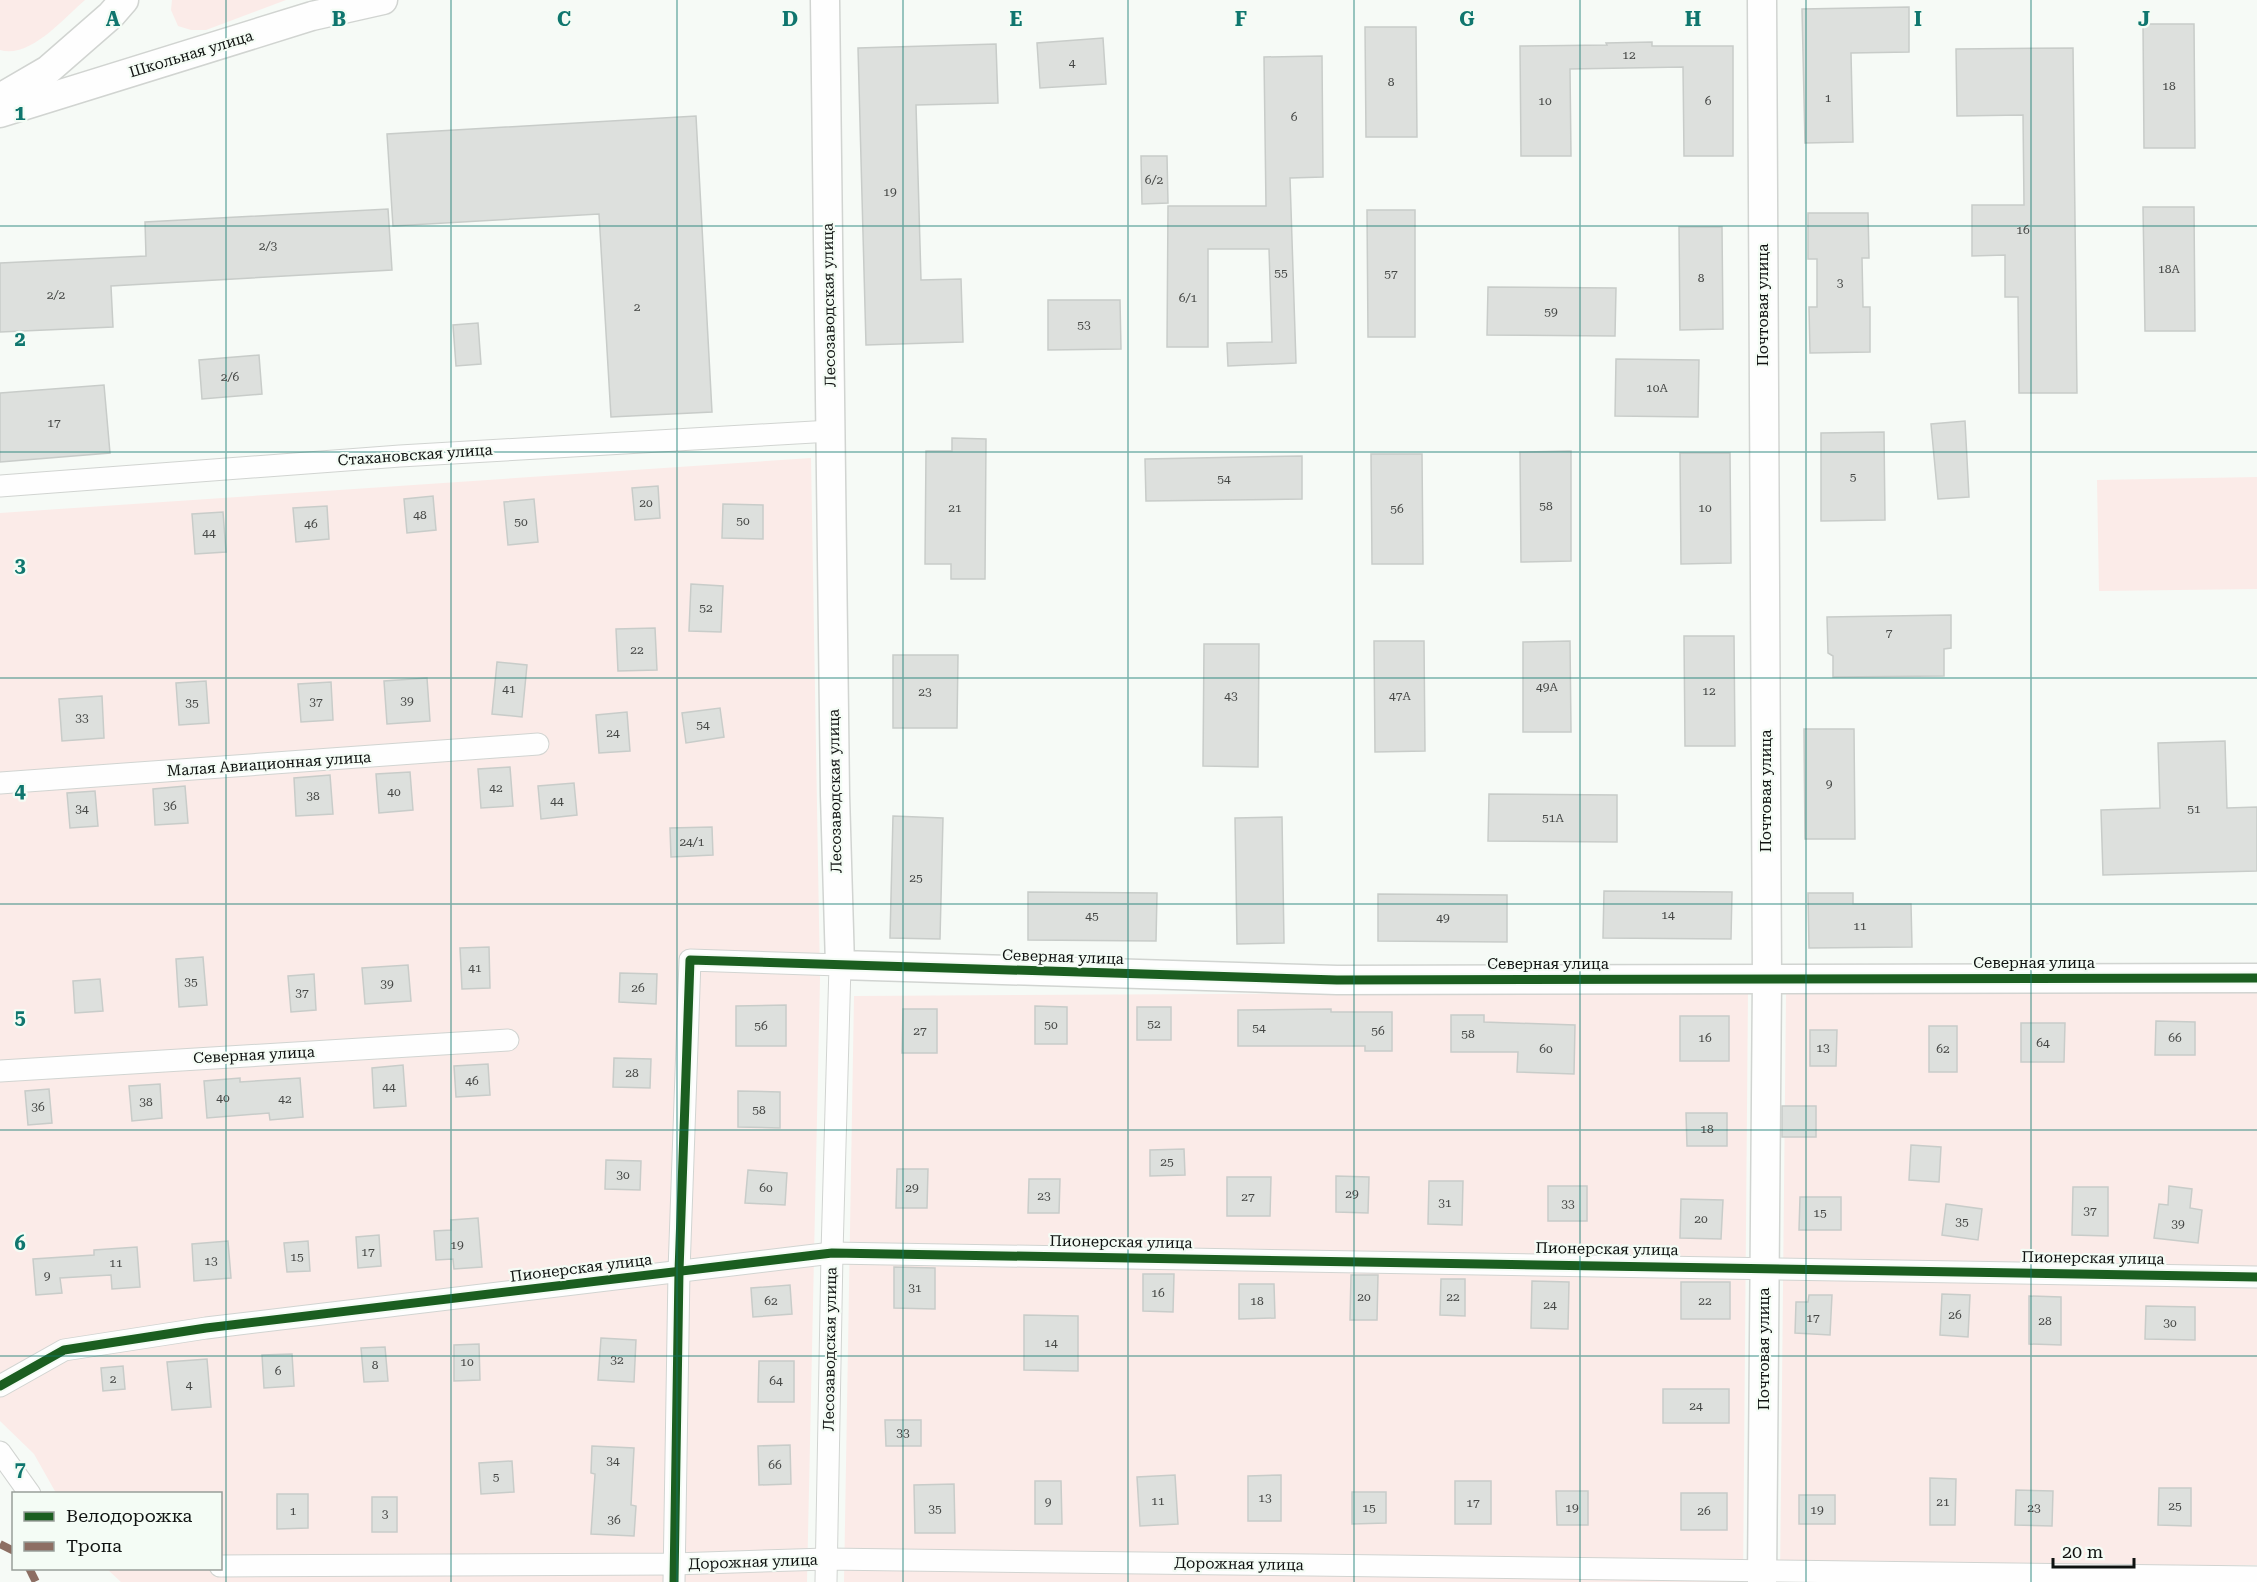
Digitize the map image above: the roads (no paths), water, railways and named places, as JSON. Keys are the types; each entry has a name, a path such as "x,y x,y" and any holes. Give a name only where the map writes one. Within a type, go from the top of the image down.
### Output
{"street":[{"path":"0,98 48,70 111,15 124,0"},
{"name":"Школьная улица","path":"0,113 312,16 383,0"},
{"name":"Лесозаводская улица","path":"825,0 835,795 840,965 826,1582"},
{"name":"Почтовая улица","path":"1762,0 1767,978 1762,1576"},
{"name":"Стахановская улица","path":"0,486 406,455 831,431"},
{"name":"Малая Авиационная улица","path":"0,783 538,744"},
{"path":"674,1573 680,1271 690,960 840,965"},
{"name":"Северная улица","path":"840,965 1337,980 2257,978"},
{"name":"Северная улица","path":"0,1071 508,1040"},
{"name":"Пионерская улица","path":"0,1386 64,1350 206,1328 832,1253 2257,1276"},
{"path":"0,1452 29,1492"},
{"name":"Дорожная улица","path":"222,1566 674,1573 826,1559 1762,1576 2257,1577"}]}
